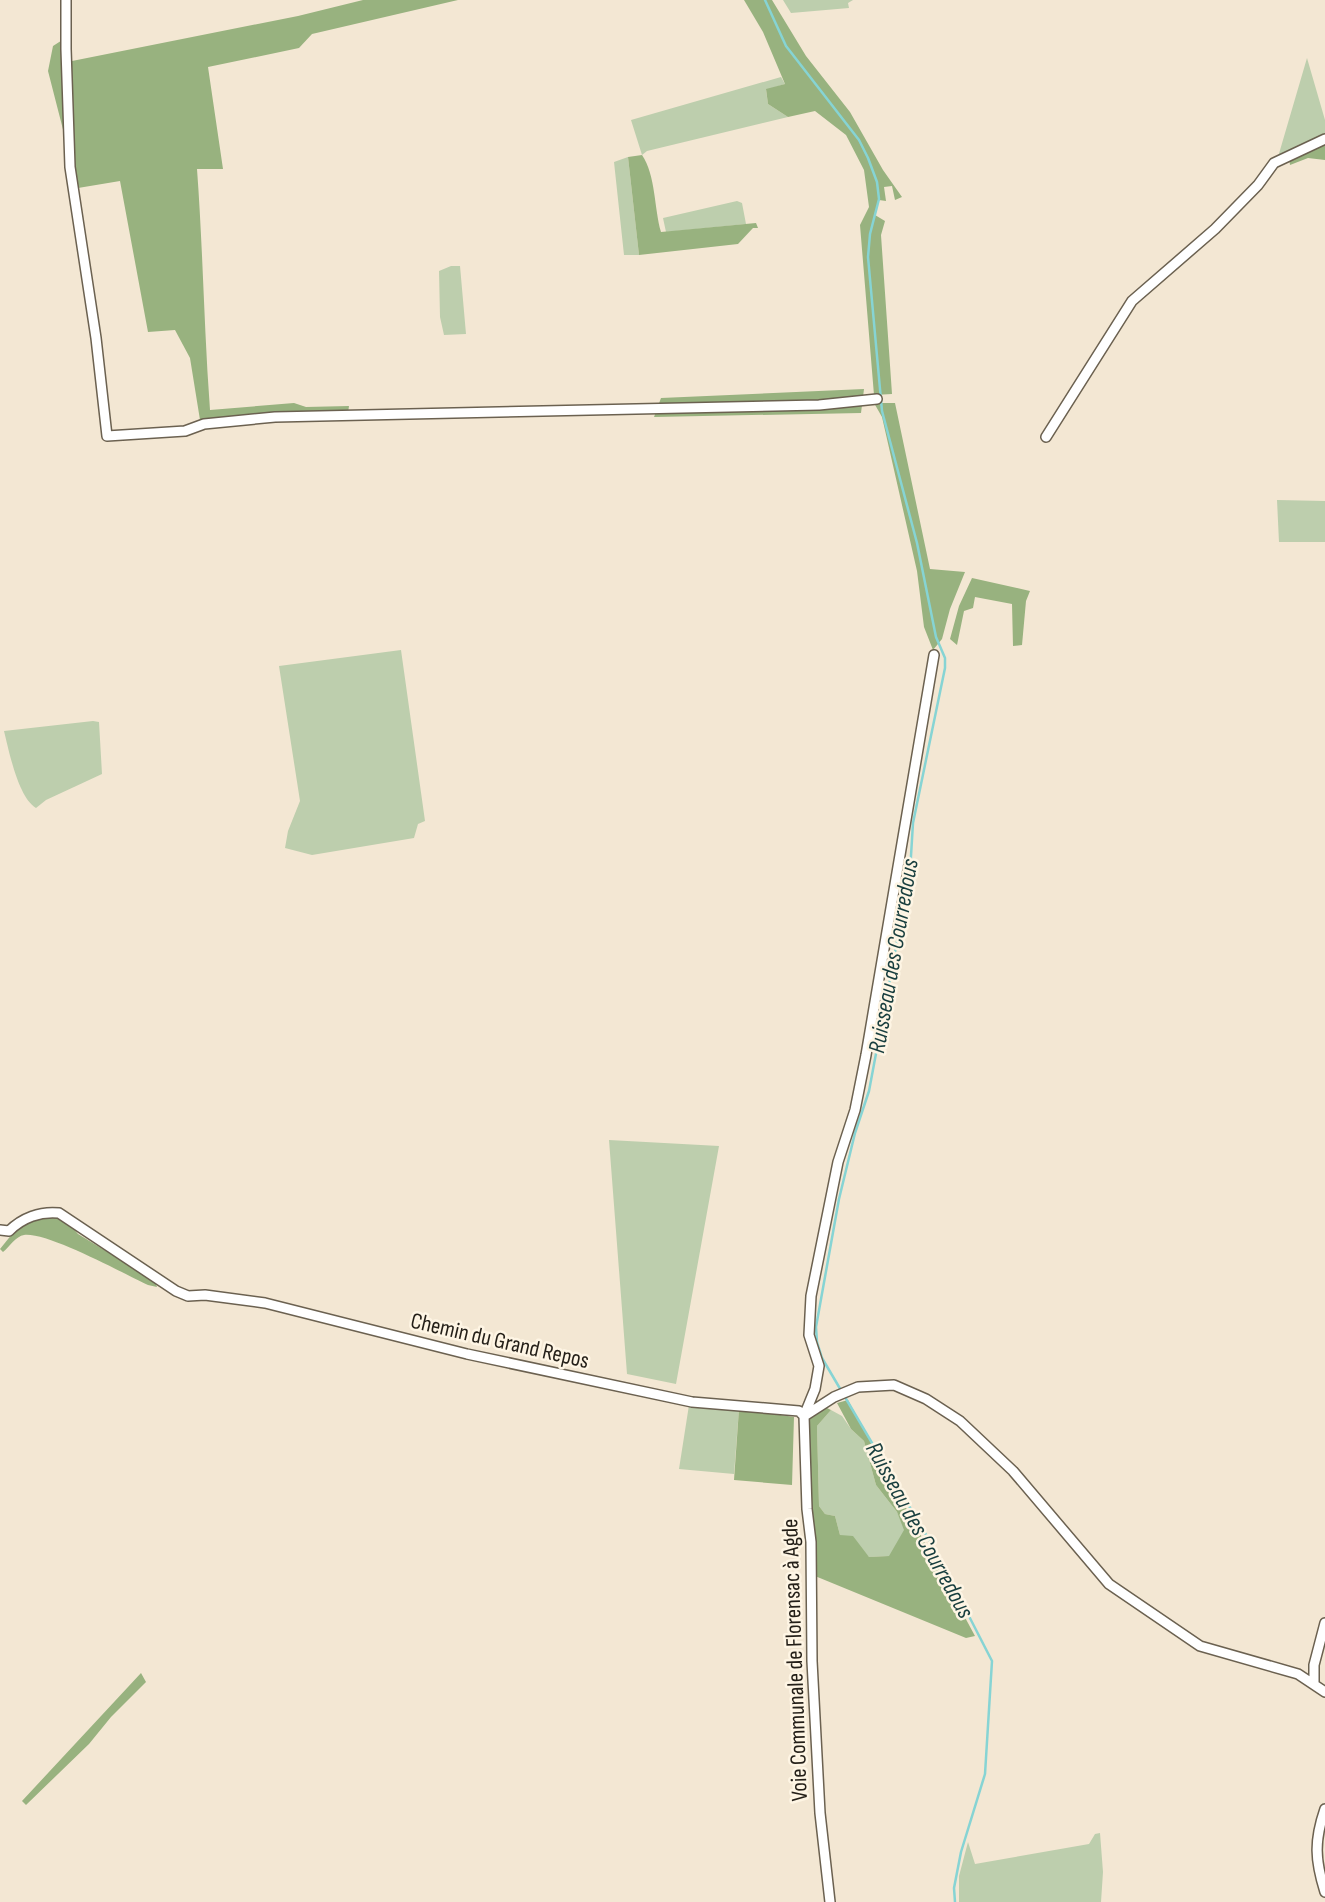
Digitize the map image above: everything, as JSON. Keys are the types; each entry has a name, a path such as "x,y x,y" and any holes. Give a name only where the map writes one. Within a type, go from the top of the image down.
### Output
{"street":[{"path":"66,0 70,167 96,338 107,436 185,431 204,424 275,416 819,405 877,399"},
{"path":"1046,437 1132,301 1215,229 1258,185 1274,163 1325,139"},
{"path":"804,1416 815,1389 819,1366 809,1335 811,1296 838,1162 855,1110 866,1055 934,655"},
{"name":"Chemin du Grand Repos","path":"0,1230 9,1231 18,1222 46,1212 59,1213 176,1291 188,1296 232,1297 265,1303 467,1354 692,1402 799,1411 804,1416"},
{"path":"804,1416 834,1397 858,1387 894,1385 926,1399 960,1421 1013,1471 1109,1584 1200,1647 1291,1672 1314,1683 1325,1692"},
{"name":"Voie Communale de Florensac à Agde","path":"804,1416 820,1813 830,1902"},
{"path":"1314,1683 1312,1674 1325,1623"},
{"path":"1291,1672 1305,1670 1315,1661"},
{"path":"1325,1809 1316,1834 1316,1855 1325,1892"}],"green space":[{"path":"363,0 458,0 312,34 299,48 208,67 223,169 197,169 210,410 294,403 306,407 349,406 347,420 205,423 200,420 190,358 175,330 148,332 120,181 78,188 48,71 53,46 67,37 72,61 298,16"},
{"path":"744,0 772,0 806,56 850,112 883,170 902,197 895,200 892,186 884,187 886,201 879,200 875,215 885,221 881,235 892,394 874,395 860,225 869,207 864,170 846,135 815,111 788,117 768,104 766,89 785,84 763,32"},
{"path":"783,0 853,0 848,3 849,8 791,13"},
{"path":"1307,58 1325,120 1325,135 1278,157"},
{"path":"781,77 785,84 766,90 768,104 788,117 647,151 642,155 631,120"},
{"path":"1325,141 1325,160 1308,158 1290,165 1289,158"},
{"path":"642,155 652,182 661,232 756,223 758,228 753,228 738,244 639,255 628,157"},
{"path":"628,157 639,255 624,255 614,162"},
{"path":"737,201 742,203 746,224 666,232 663,218"},
{"path":"460,266 466,334 444,335 440,317 439,271"},
{"path":"864,389 861,413 654,417 661,398"},
{"path":"874,403 895,403 930,569 965,572 950,609 942,639 933,650 924,627 917,571 882,417"},
{"path":"1277,500 1325,501 1325,542 1279,542"},
{"path":"972,578 1030,591 1026,601 1022,645 1013,646 1012,604 975,597 973,608 964,611 957,645 950,639 959,606"},
{"path":"401,650 425,821 418,824 414,838 312,855 285,848 288,831 300,801 279,666"},
{"path":"99,722 102,774 46,800 36,808 19,784 4,731"},
{"path":"609,1140 719,1146 676,1384 627,1374"},
{"path":"48,1215 65,1221 78,1234 155,1281 157,1287 67,1247 35,1236 21,1236 3,1252 0,1249 21,1223"},
{"path":"848,1400 975,1636 966,1638 815,1576 808,1486 808,1416 825,1407 831,1410 817,1426 819,1506 825,1514 835,1516 840,1535 853,1536 869,1557 889,1556 904,1530 897,1512 876,1485 864,1441 851,1429 837,1403"},
{"path":"689,1405 739,1409 734,1474 679,1469"},
{"path":"739,1409 794,1417 792,1485 734,1480"},
{"path":"831,1410 842,1416 864,1441 876,1485 897,1512 905,1530 890,1556 869,1557 840,1535 835,1516 825,1514 819,1506 817,1426"},
{"path":"141,1673 146,1682 89,1744 26,1805 22,1801"},
{"path":"1100,1833 1103,1872 1101,1902 959,1902 959,1876 968,1842 975,1864 1089,1844 1095,1834"}],"waterway":[{"name":"Ruisseau des Courredous","path":"765,0 786,46 859,140 877,182 879,199 870,234 868,257 882,411 917,543 936,637 945,658 913,823 910,872 869,1091 855,1133 839,1199 816,1327 822,1358 935,1550 992,1661 985,1774 961,1852 954,1888 955,1902"}]}
